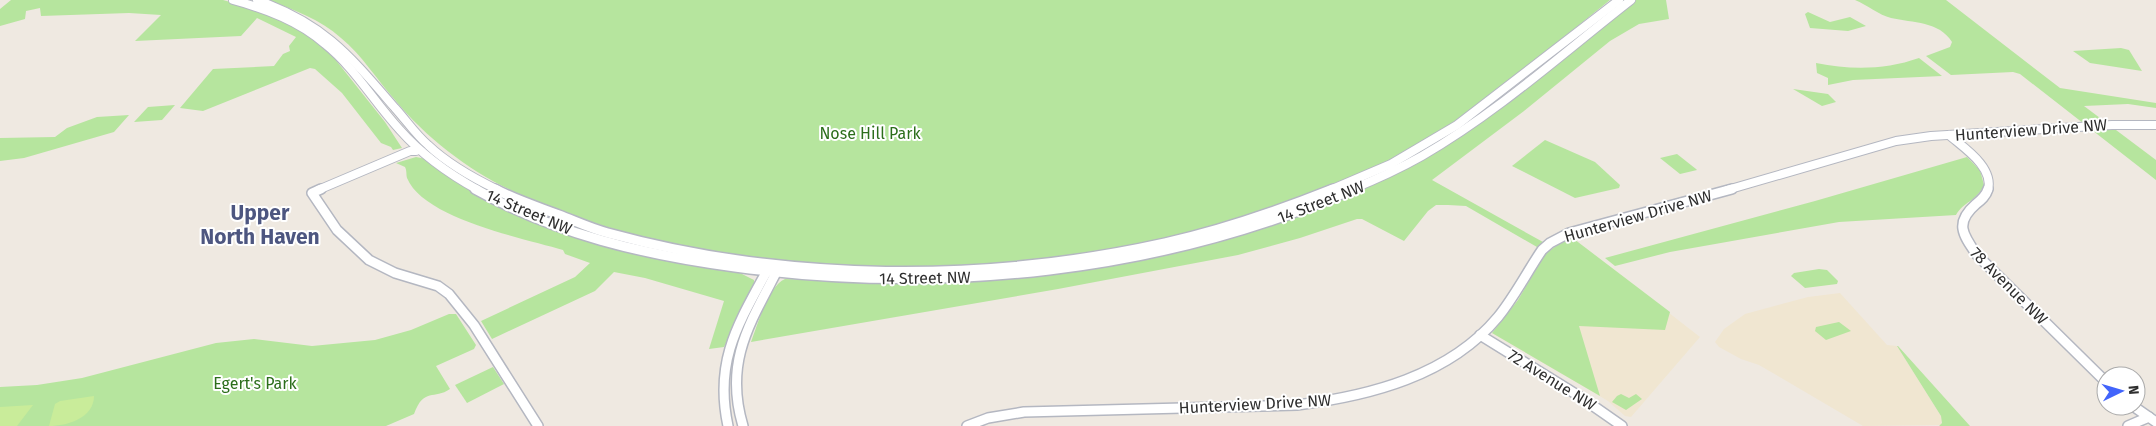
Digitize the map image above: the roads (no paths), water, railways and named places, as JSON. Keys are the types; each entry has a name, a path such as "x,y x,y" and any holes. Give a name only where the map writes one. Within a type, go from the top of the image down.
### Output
{"main road":[{"name":"14 Street NW","path":"233,0 279,15 300,25 321,40 347,65 396,127 463,182 502,203 556,226 634,249 713,265 773,269 899,271 973,269 1074,259 1156,244 1224,228 1275,212 1364,177 1422,146 1466,119 1620,0"},
{"name":"14 Street NW","path":"256,0 309,21 328,35 357,63 421,149 487,185 565,220 649,244 773,269 792,275 897,279 1028,272 1110,261 1175,248 1283,217 1348,193 1393,172 1435,149 1478,121 1631,0"},
{"name":"Hunterview Drive NW","path":"968,426 988,418 1024,412 1247,408 1334,401 1358,396 1411,380 1451,357 1480,335 1494,322 1542,250 1569,232 1797,171 1896,141 1949,135 2112,125 2156,126"},
{"path":"396,127 404,144 404,149 399,156"},
{"name":"78 Avenue NW","path":"1949,135 1979,164 1988,177 1990,186 1987,195 1965,212 1961,220 1961,228 1966,241 1976,255 2096,372"},
{"path":"421,149 399,156 312,193 329,222 340,235 374,264 384,269 440,286 450,295 481,336 538,426"},
{"path":"338,182 413,155 421,149"},
{"path":"713,265 746,272 754,276 759,284"},
{"path":"728,426 722,382 726,353 740,320 759,284 773,269"},
{"path":"742,426 736,406 734,390 737,359 745,334 764,296 773,269"},
{"path":"764,296 777,280 792,275"},
{"name":"72 Avenue NW","path":"1480,335 1579,396 1622,426"},
{"path":"2128,426 2152,420"}],"district":[{"name":"Upper North Haven","path":"260,225"}],"park label":[{"name":"Nose Hill Park","path":"870,133"},
{"name":"Egert's Park","path":"255,383"}]}
